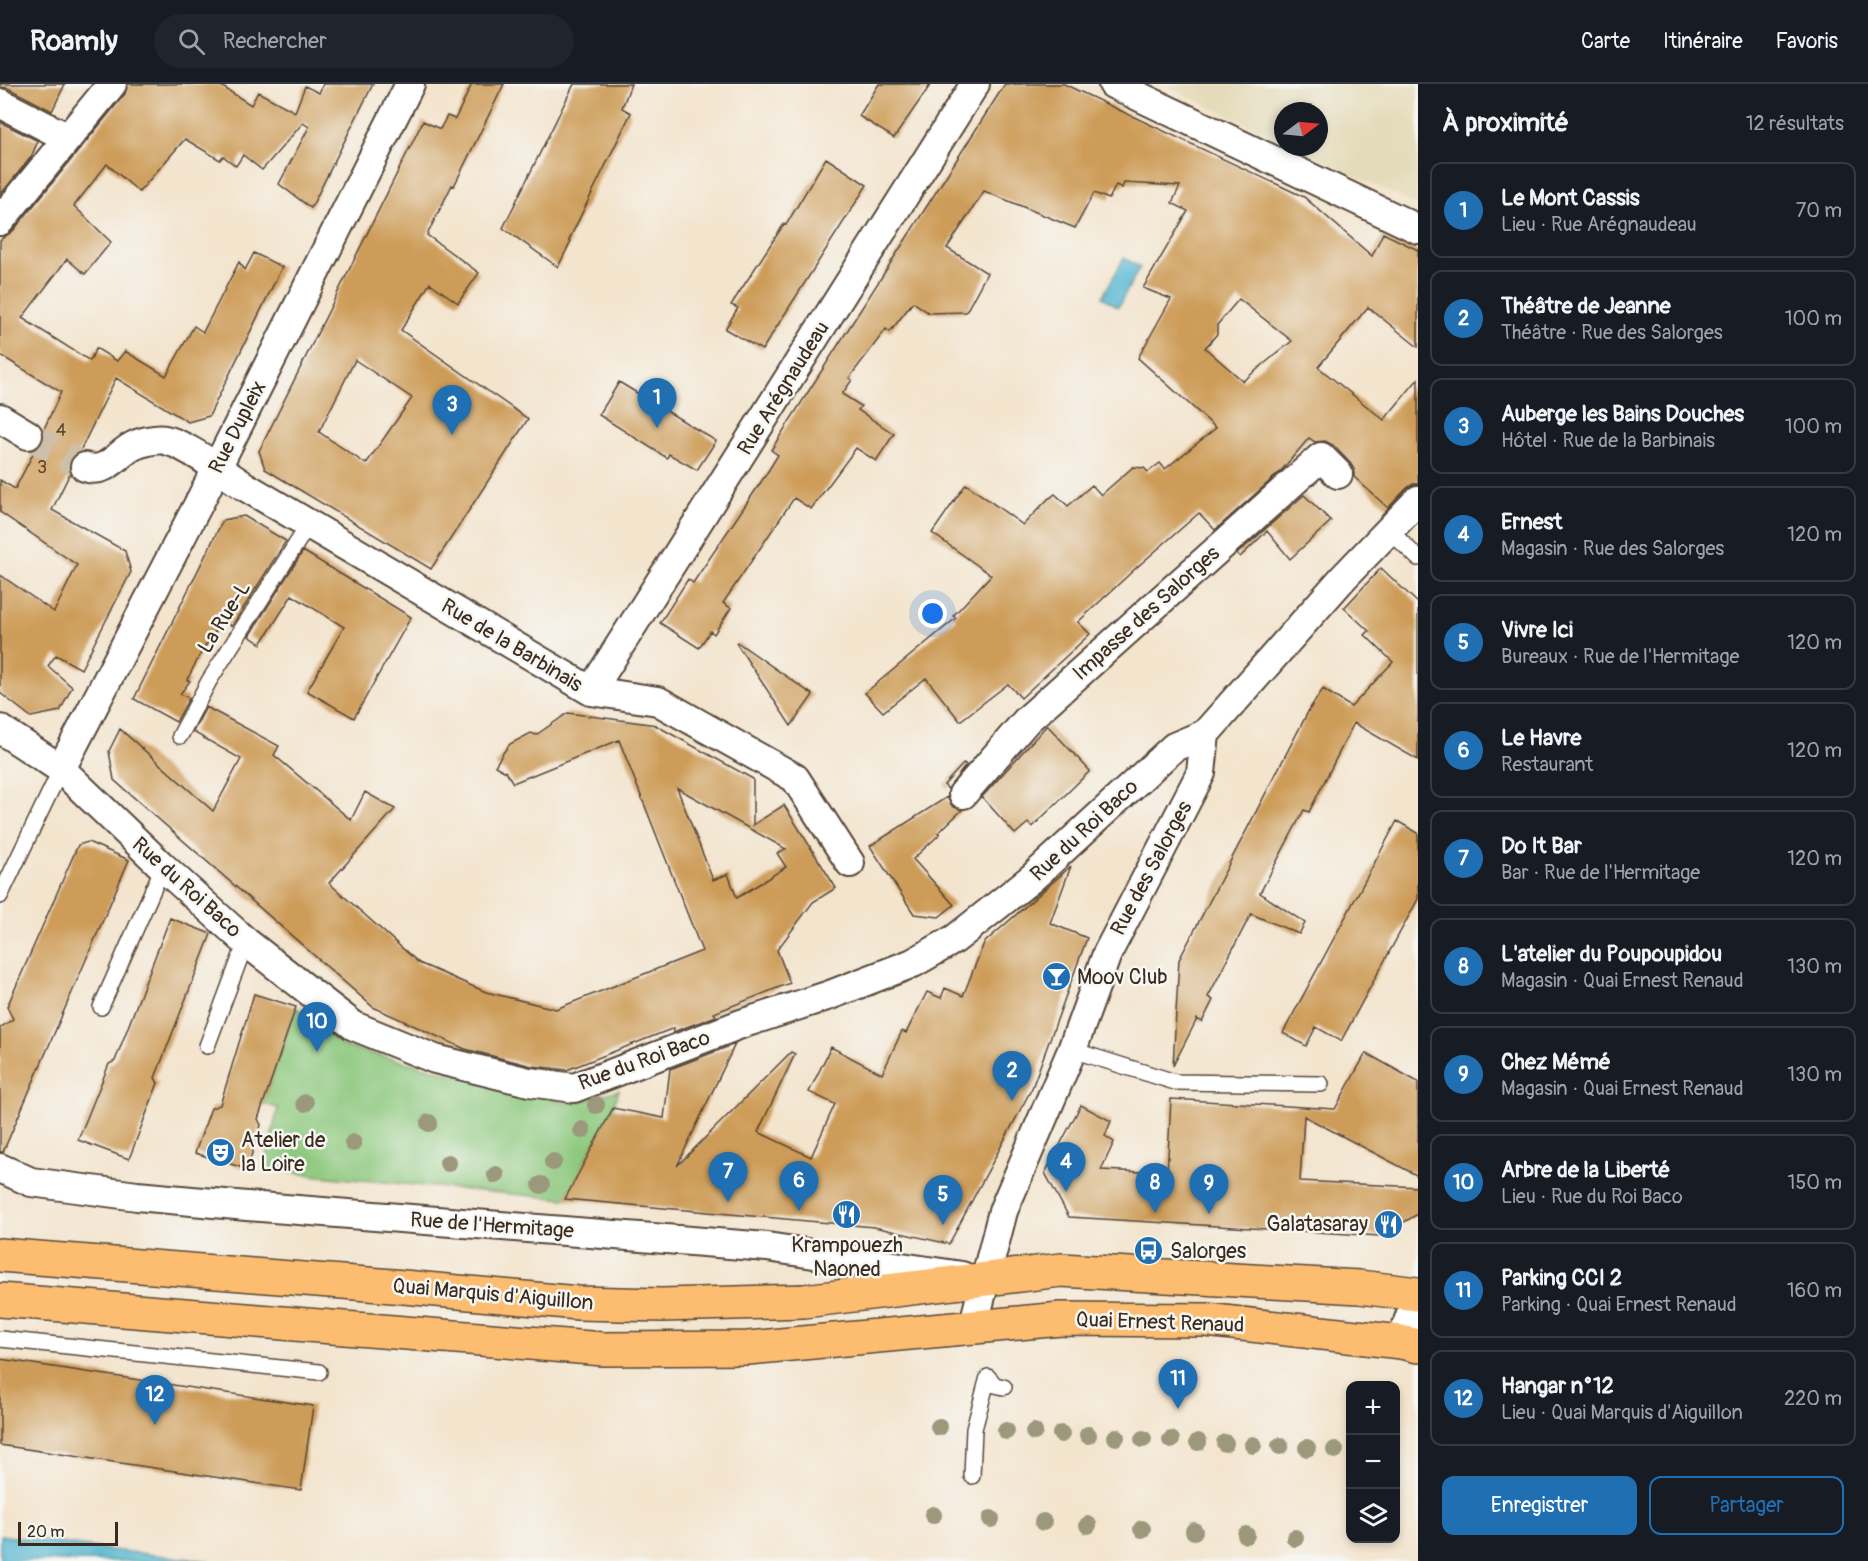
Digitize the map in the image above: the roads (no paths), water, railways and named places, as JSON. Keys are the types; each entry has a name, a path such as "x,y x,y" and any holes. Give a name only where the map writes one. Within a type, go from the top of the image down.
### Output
{"main road":[{"name":"Quai Marquis d'Aiguillon","path":"0,1255 588,1304 662,1305 804,1301 985,1280"},
{"path":"985,1280 1061,1270 1359,1287 1418,1294"},
{"path":"0,1300 603,1349 747,1348 973,1327"},
{"name":"Quai Ernest Renaud","path":"973,1327 1061,1318 1206,1320 1409,1344"}],"street":[{"path":"0,221 112,84"},
{"name":"Rue Dupleix","path":"61,769 410,84"},
{"name":"Rue Arégnaudeau","path":"591,691 975,84"},
{"path":"1113,84 1418,229"},
{"path":"0,103 68,138"},
{"path":"0,418 28,435"},
{"name":"Rue de la Barbinais","path":"85,467 92,470 99,469 112,463 132,446 143,442 165,440 182,447 591,691 658,701 795,778 850,863"},
{"name":"Impasse des Salorges","path":"963,795 1027,720 1321,457 1338,474"},
{"path":"1205,734 1343,578 1383,524 1418,500"},
{"name":"Rue du Roi Baco","path":"0,729 61,769 163,867 246,942 354,1026 435,1059 529,1082 574,1088 741,1024 830,995 913,963 955,939 1032,878 1174,747 1205,734"},
{"name":"Rue des Salorges","path":"973,1327 1003,1211 1072,1050 1107,954 1201,773 1205,734"},
{"name":"Rue de l'Hermitage","path":"0,1168 31,1182 137,1196 767,1247 985,1280"},
{"path":"1409,1344 1418,1294"}],"lane":[{"name":"La Rue-L","path":"180,736 209,681 309,524"},
{"path":"1383,524 1418,558"},
{"path":"0,896 61,769"},
{"path":"101,1007 163,867"},
{"path":"207,1046 246,942"},
{"path":"1072,1050 1175,1082 1321,1084"},
{"path":"0,1339 320,1372"},
{"path":"972,1476 974,1429 988,1377 994,1385 1004,1387"}],"water":[{"path":"1124,258 1140,267 1118,307 1102,297"},
{"path":"0,1535 112,1550 209,1561 0,1561"}],"tunnel":[{"path":"28,435 85,467"}],"place":[{"name":"Le Mont Cassis","path":"657,428"},
{"name":"Auberge les Bains Douches","path":"452,435"},
{"name":"Moov Club","path":"1056,977"},
{"name":"Arbre de la Liberté","path":"317,1052"},
{"name":"Théâtre de Jeanne","path":"1012,1101"},
{"name":"Atelier de la Loire","path":"220,1152"},
{"name":"Ernest","path":"1066,1192"},
{"name":"Do It Bar","path":"728,1202"},
{"name":"Le Havre","path":"799,1211"},
{"name":"L'atelier du Poupoupidou","path":"1155,1213"},
{"name":"Krampouezh Naoned","path":"847,1214"},
{"name":"Chez Mémé","path":"1209,1214"},
{"name":"Galatasaray","path":"1389,1224"},
{"name":"Vivre Ici","path":"943,1225"},
{"name":"Salorges","path":"1149,1251"},
{"name":"Parking CCI 2","path":"1178,1409"},
{"name":"Hangar n°12","path":"155,1425"}]}
